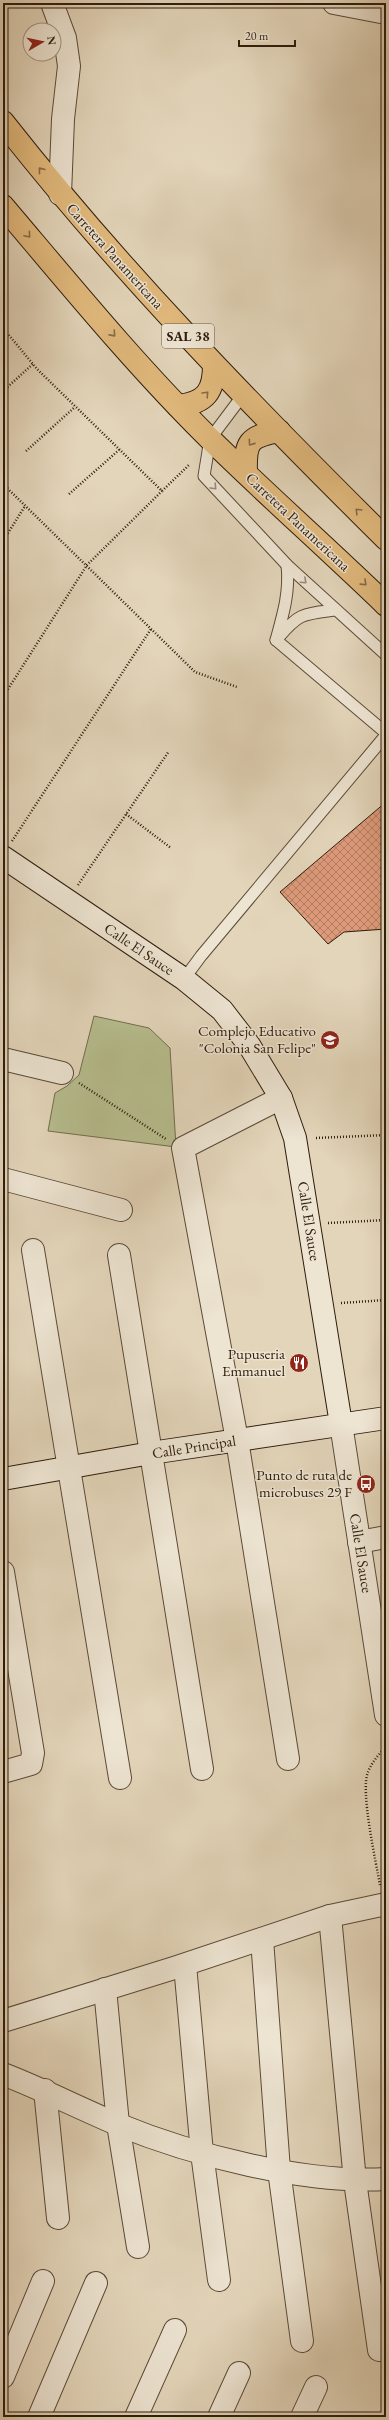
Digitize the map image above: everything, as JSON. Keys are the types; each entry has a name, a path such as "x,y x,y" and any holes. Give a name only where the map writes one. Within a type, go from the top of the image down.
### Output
{"highway":[{"name":"Carretera Panamericana","path":"3,122 60,194 214,365 243,396 386,538"},
{"name":"Carretera Panamericana","path":"3,206 83,301 178,406 210,439 386,605"},
{"path":"178,406 191,405 208,392 214,383 214,365"},
{"path":"246,473 245,453 248,445 256,436 279,431"}],"street":[{"path":"52,3 65,38 69,66 63,119 60,194"},
{"path":"340,4 386,13"},
{"name":"Calle El Sauce","path":"5,853 67,900 184,979 222,1010 249,1044 281,1098 295,1138 310,1224 359,1542 379,1622 385,1708"},
{"path":"3,1059 62,1073"},
{"path":"281,1098 183,1148 237,1440 288,1759"},
{"path":"3,1179 121,1210"},
{"path":"33,1250 120,1778"},
{"path":"119,1255 202,1769"},
{"name":"Calle Principal","path":"3,1479 151,1453 386,1418"},
{"path":"359,1542 386,1537"},
{"path":"3,1572 33,1753 31,1764 3,1772"},
{"path":"3,2021 185,1964 330,1916 384,1905"},
{"path":"330,1916 355,2181 379,2350"},
{"path":"262,1939 279,2170 302,2341"},
{"path":"185,1964 202,2153 219,2280"},
{"path":"105,1989 118,2124 138,2247"},
{"path":"3,2074 45,2090 118,2124 202,2153 279,2170 355,2181 386,2180"},
{"path":"45,2090 58,2218"},
{"path":"3,2377 43,2282"},
{"path":"39,2417 96,2283"},
{"path":"136,2417 175,2330"},
{"path":"219,2417 239,2372"},
{"path":"302,2417 316,2387"}],"lane":[{"path":"243,396 210,439 204,476 288,565 335,610 386,655"},
{"path":"276,640 288,593 288,565"},
{"path":"276,640 294,619 305,614 335,610"},
{"path":"184,979 201,956 386,734 276,640"}],"path":[{"path":"3,328 33,364 162,491"},
{"path":"3,391 33,364"},
{"path":"26,451 75,407"},
{"path":"69,494 119,450"},
{"path":"3,698 86,565 190,464"},
{"path":"3,484 195,672 237,687"},
{"path":"3,541 26,506"},
{"path":"5,853 152,629"},
{"path":"67,900 169,751"},
{"path":"126,814 172,848"},
{"path":"62,1073 183,1148"},
{"path":"295,1138 386,1136"},
{"path":"310,1224 386,1220"},
{"path":"322,1304 386,1300"},
{"path":"384,1905 366,1798 367,1773 376,1757 386,1747"}],"green space":[{"path":"94,1016 149,1028 170,1048 176,1147 48,1131 55,1093 67,1086 79,1075"}],"building":[{"path":"386,802 386,929 344,932 328,944 280,892"}],"place":[{"name":"Complejo Educativo \"Colonia San Felipe\"","path":"330,1040"},
{"name":"Pupuseria Emmanuel","path":"299,1363"},
{"name":"Punto de ruta de microbuses 29 F","path":"366,1484"}]}
